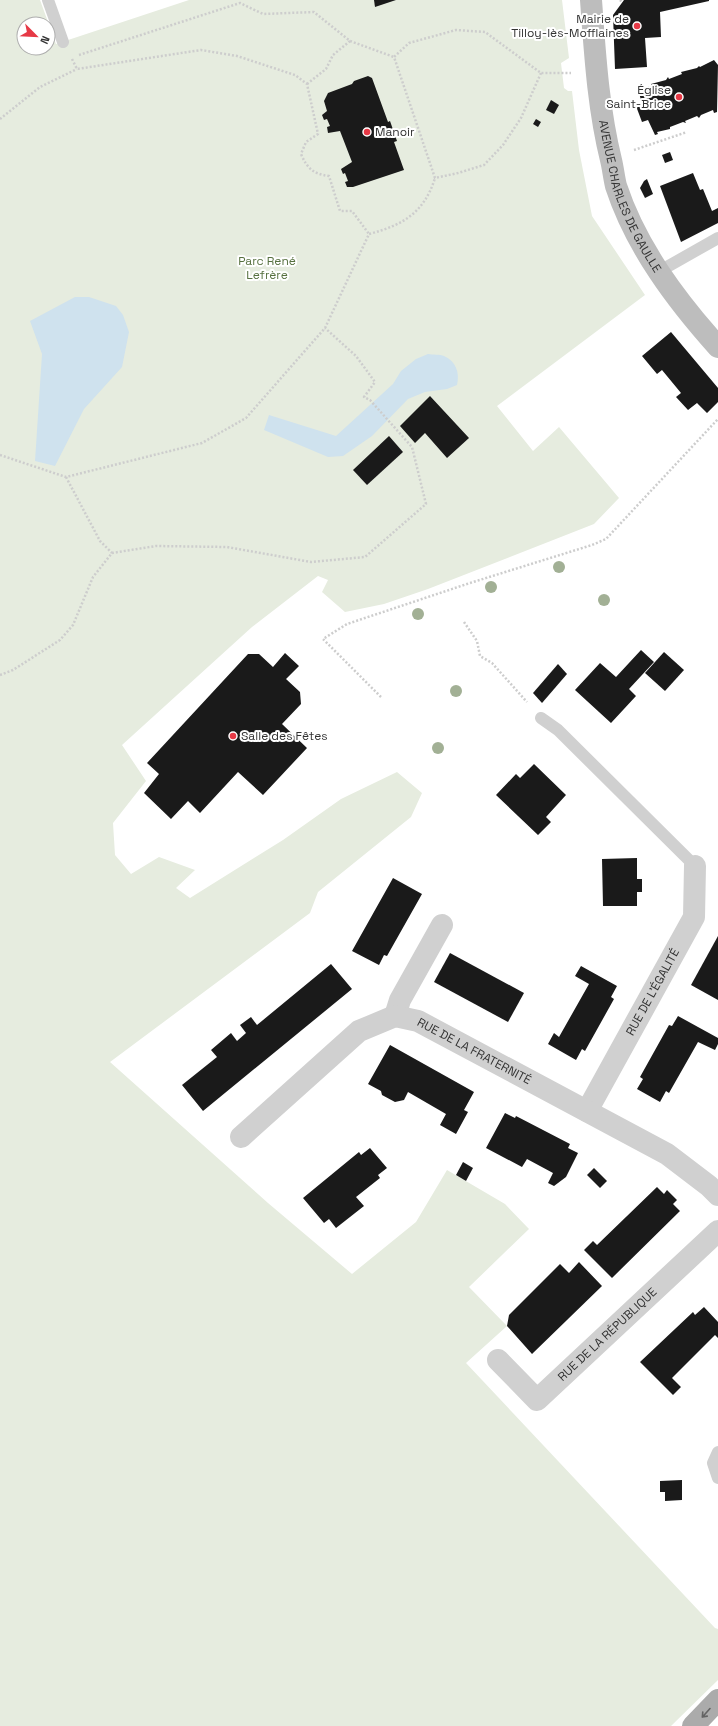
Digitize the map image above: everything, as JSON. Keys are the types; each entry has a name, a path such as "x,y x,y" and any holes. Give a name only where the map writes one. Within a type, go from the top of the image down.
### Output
{"main road":[{"path":"693,1726 718,1700"}],"street":[{"name":"AVENUE CHARLES DE GAULLE","path":"591,0 595,69 600,106 616,185 624,208 642,245 658,272 700,327 718,347"},
{"name":"RUE DE L'ÉGALITÉ","path":"587,1111 694,917 695,866"},
{"path":"241,1137 359,1032 395,1016 400,1000 442,926"},
{"name":"RUE DE LA FRATERNITÉ","path":"395,1016 418,1021 667,1154 709,1186 718,1195"},
{"name":"RUE DE LA RÉPUBLIQUE","path":"498,1360 537,1400 718,1231"}],"lane":[{"path":"48,0 63,42"},
{"path":"658,272 718,238"},
{"path":"541,718 558,730 695,866"},
{"path":"718,1452 713,1463 718,1478"}],"path":[{"path":"77,69 71,58 240,4 263,14 314,12 350,41 394,57"},
{"path":"394,57 409,43 456,30 485,32 541,73 570,74 595,69"},
{"path":"307,84 326,69 333,55 350,41"},
{"path":"0,119 40,87 77,69 201,50 237,56 295,75 307,84 318,134 306,142 301,154 306,167 317,175 329,176 340,210 352,211 369,234"},
{"path":"0,455 66,477 202,443 246,418 325,328 369,234 388,228 420,208 430,194 435,178 394,57"},
{"path":"435,178 484,165 503,145 521,118 541,73"},
{"path":"611,160 687,132"},
{"path":"0,675 13,670 60,640 72,625 93,577 112,553 156,546 227,547 311,562 365,557 426,504 412,448 370,400 364,397 375,382 356,356 325,328"},
{"path":"381,697 324,639 348,624 470,583 592,545 606,539 718,419"},
{"path":"66,477 100,541 112,553"},
{"path":"464,622 477,641 480,656 492,663 541,718"}],"green space":[{"name":"Parc René Lefrère","path":"0,0 40,0 46,16 16,16 16,56 56,56 56,44 189,0 562,0 569,58 561,63 564,88 568,91 572,91 579,150 592,216 645,295 497,406 533,451 559,427 619,498 594,524 428,589 384,604 345,612 322,592 328,580 318,576 252,627 122,745 146,781 113,823 115,855 131,874 159,857 195,870 176,888 190,898 283,840 341,799 397,772 422,793 411,817 318,892 310,913 110,1062 268,1203 352,1274 416,1222 447,1170 505,1204 529,1229 469,1287 507,1326 466,1363 715,1628 718,1629 718,1680 671,1726 0,1726"}],"water":[{"path":"75,297 89,297 116,306 123,315 129,332 122,367 84,409 55,466 35,461 42,354 30,321"},
{"path":"428,354 442,355 452,361 458,376 457,385 447,389 425,392 408,399 372,436 343,456 328,457 264,430 269,415 336,436 393,384 401,371 416,359"}],"building":[{"path":"374,0 396,0 375,7"},
{"name":"Mairie de Tilloy-lès-Mofflaines","path":"624,0 709,1 660,12 661,37 645,38 647,67 615,69 613,15"},
{"name":"Église Saint-Brice","path":"714,60 718,65 717,112 714,113 713,110 701,115 699,118 697,116 685,121 686,123 683,122 670,127 670,129 657,132 658,134 655,135 648,120 642,122 636,106 642,104 638,89 651,86 651,84 666,80 668,77 669,79 682,74 681,72 697,68 699,66 700,67"},
{"name":"Manoir","path":"368,76 372,78 388,122 390,121 397,141 394,142 404,170 353,187 347,187 345,182 348,181 345,173 343,174 341,169 352,162 340,131 328,133 327,127 330,126 327,119 324,120 322,115 327,111 324,101 328,93"},
{"path":"551,100 559,105 554,114 546,110"},
{"path":"536,119 541,122 538,127 533,124"},
{"path":"670,152 673,160 665,163 662,155"},
{"path":"693,173 700,190 703,189 712,211 718,208 718,223 681,242 660,186"},
{"path":"647,179 653,194 645,198 640,188"},
{"path":"671,332 718,388 718,402 707,413 697,403 688,410 676,397 681,393 662,370 657,374 642,356"},
{"path":"430,396 469,438 447,458 425,433 415,443 400,426"},
{"path":"389,436 403,452 367,485 353,470"},
{"path":"641,650 654,662 629,689 636,696 611,723 575,690 600,663 616,677"},
{"path":"664,652 684,670 665,691 645,673"},
{"name":"Salle des Fêtes","path":"285,653 299,666 286,679 300,692 301,704 282,724 307,748 263,795 238,772 200,813 188,801 171,819 144,793 159,774 147,763 248,654 259,654 273,667"},
{"path":"558,664 567,674 542,703 533,693"},
{"path":"534,764 566,795 546,817 551,822 538,835 496,795 516,774 520,778"},
{"path":"637,858 637,879 642,879 642,892 637,892 637,906 603,906 602,859"},
{"path":"393,878 422,894 387,956 384,955 379,965 352,951"},
{"path":"718,936 718,1000 691,985"},
{"path":"450,953 524,993 508,1022 434,982"},
{"path":"331,964 352,989 203,1111 182,1085 217,1057 211,1050 231,1033 237,1041 246,1033 240,1025 251,1017 257,1025"},
{"path":"581,966 617,986 611,997 614,999 585,1051 582,1049 576,1060 548,1044 554,1033 559,1037 589,984 575,976"},
{"path":"678,1016 718,1038 718,1044 715,1050 698,1042 669,1093 666,1091 660,1102 637,1089 643,1079 640,1077 669,1025 672,1026"},
{"path":"390,1045 474,1092 464,1110 468,1112 456,1134 440,1125 446,1114 408,1092 404,1100 395,1102 382,1095 381,1091 368,1084"},
{"path":"505,1113 515,1118 516,1116 570,1144 568,1148 578,1153 566,1177 554,1186 548,1183 553,1173 527,1159 522,1167 486,1148"},
{"path":"370,1148 387,1168 378,1175 380,1178 356,1197 364,1206 336,1228 329,1219 324,1223 303,1198 359,1152 361,1155"},
{"path":"463,1162 473,1168 466,1181 456,1175"},
{"path":"594,1168 607,1181 600,1188 587,1175"},
{"path":"657,1187 664,1194 667,1190 677,1200 673,1204 680,1211 612,1278 584,1250 593,1241 597,1245"},
{"path":"579,1262 602,1286 532,1354 507,1326 509,1315 560,1264 569,1273"},
{"path":"704,1307 718,1322 718,1338 715,1335 672,1378 681,1387 673,1395 640,1362 693,1312 695,1315"},
{"path":"682,1480 682,1500 665,1501 665,1492 660,1492 660,1481"}],"place":[{"name":"Mairie de Tilloy-lès-Mofflaines","path":"637,26"},
{"name":"Église Saint-Brice","path":"679,97"},
{"name":"Manoir","path":"367,132"},
{"name":"Salle des Fêtes","path":"233,736"}]}
